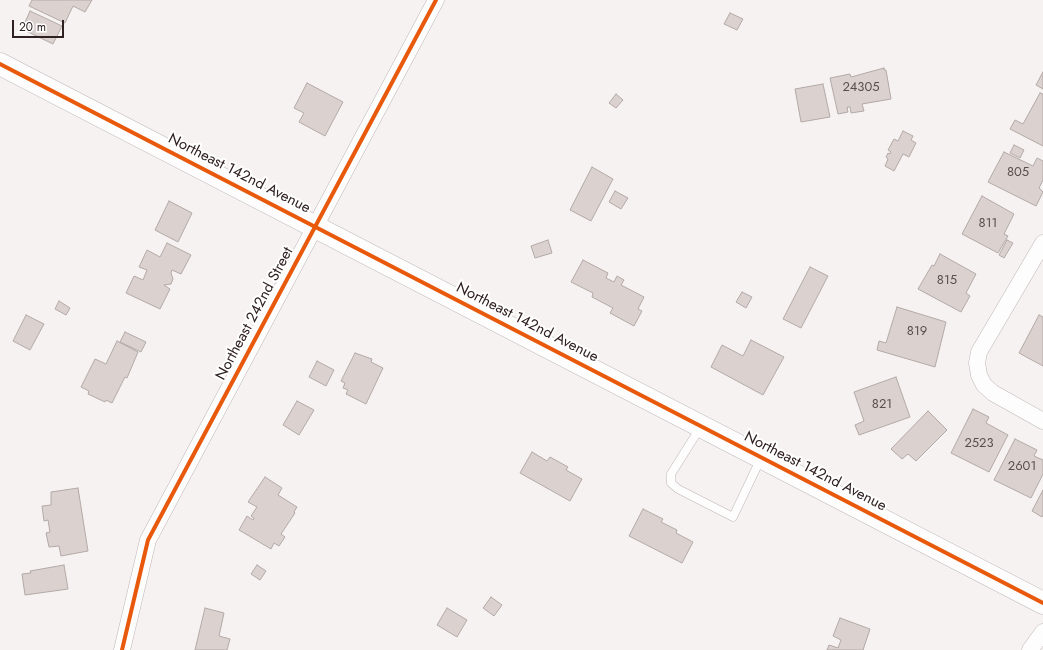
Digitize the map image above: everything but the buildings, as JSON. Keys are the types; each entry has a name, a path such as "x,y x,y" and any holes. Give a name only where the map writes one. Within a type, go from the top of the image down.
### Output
{"main road":[{"name":"Northeast 142nd Avenue","path":"0,64 1043,603"}],"street":[{"name":"Northeast 242nd Street","path":"122,650 148,540 436,0"},
{"path":"1043,243 979,352 977,363 979,375 984,385 993,394 1043,421"},
{"path":"1030,650 1043,632"}],"lane":[{"path":"701,426 671,474 671,483 678,489 733,517 762,458"}],"cycle path":[{"path":"122,650 148,540 436,0"},
{"path":"0,64 1043,603"}]}
